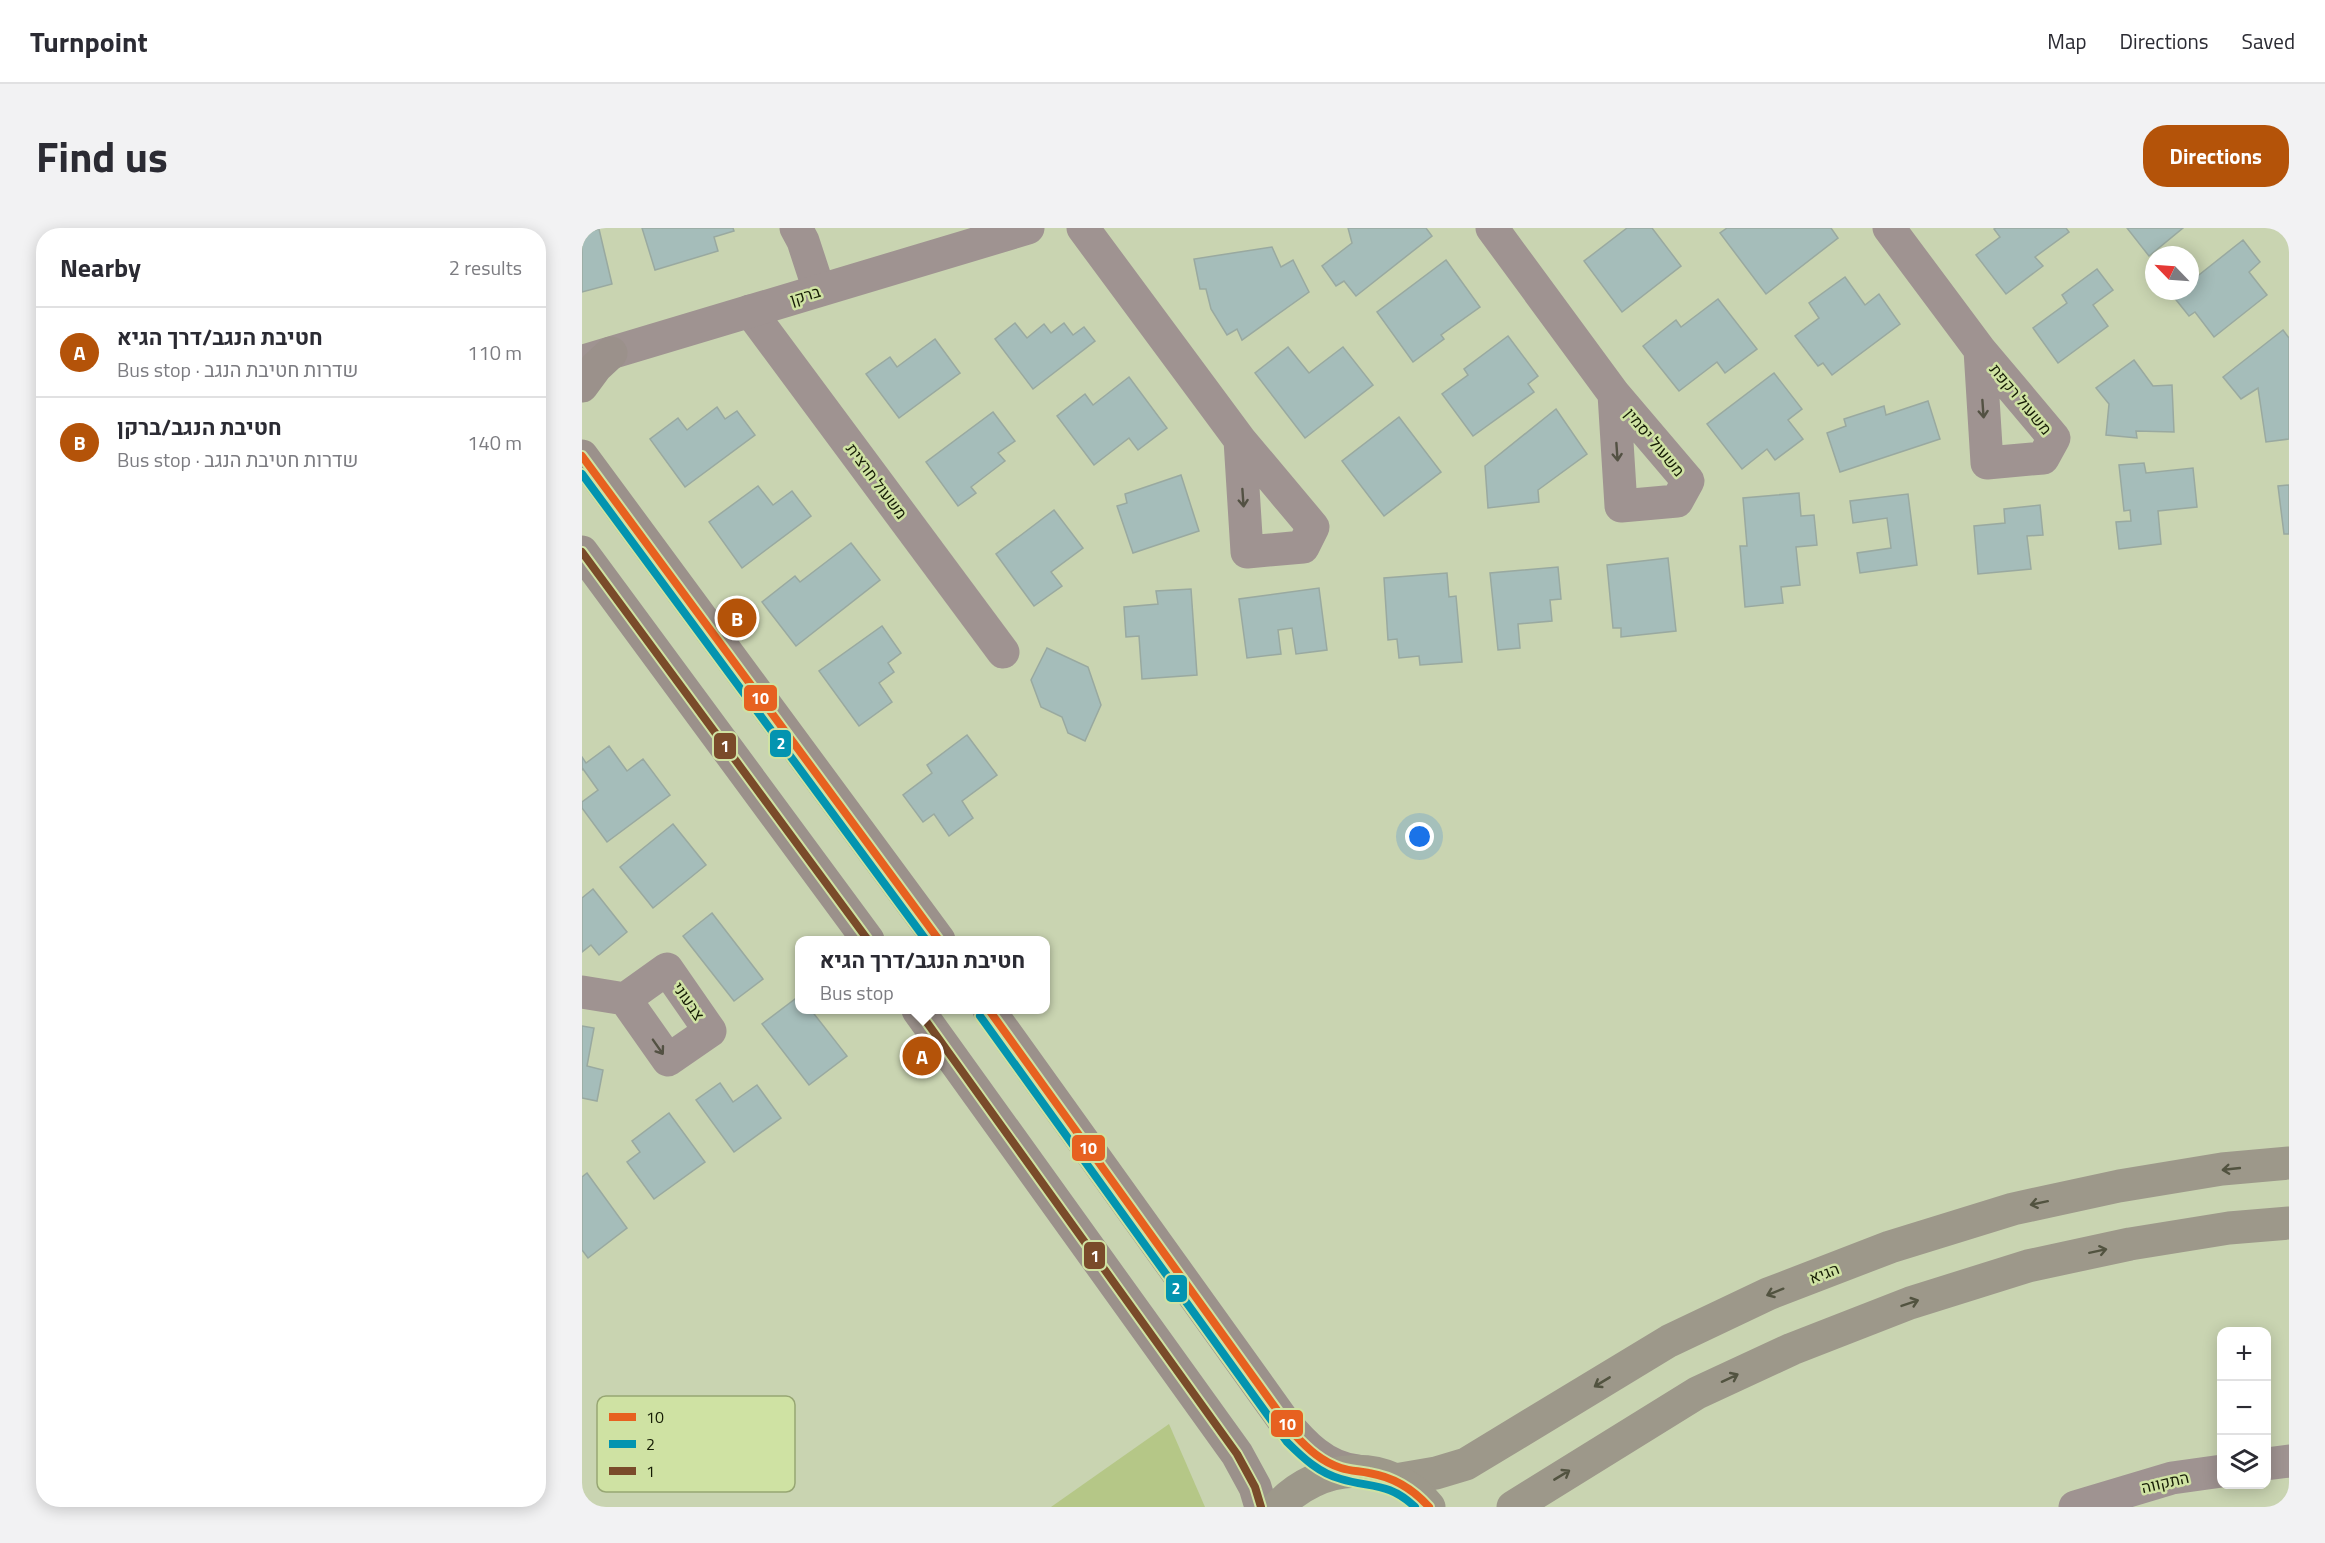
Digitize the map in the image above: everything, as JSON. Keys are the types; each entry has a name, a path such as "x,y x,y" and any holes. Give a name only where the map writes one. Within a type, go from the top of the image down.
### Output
{"highway":[{"name":"הגיא","path":"1395,1480 1436,1473 1466,1464 1669,1341 1768,1294 1890,1247 2013,1209 2119,1186 2222,1170 2289,1163"},
{"path":"1513,1507 1697,1393 1792,1349 1910,1303 2039,1263 2141,1242 2229,1228 2289,1223"},
{"path":"1278,1507 1302,1485 1338,1472 1357,1471 1395,1480 1412,1491 1429,1507"}],"main road":[{"path":"582,386 596,357"},
{"path":"582,456 936,936"},
{"path":"582,552 865,936"},
{"path":"921,1014 1215,1424 1247,1472 1261,1507"},
{"path":"992,1014 1283,1419 1307,1448 1334,1465 1357,1471"}],"street":[{"path":"796,228 803,241 819,290"},
{"name":"ברקן","path":"596,357 1028,228"},
{"path":"1083,228 1240,440"},
{"name":"משעול יסמין","path":"1492,228 1614,394"},
{"name":"משעול רקפת","path":"1889,228 1980,350"},
{"name":"משעול חרצית","path":"750,311 1003,652"},
{"path":"582,992 625,999"},
{"path":"2271,1463 2289,1461"},
{"name":"התקווה","path":"2075,1507 2172,1478 2217,1472"}],"green space":[{"path":"1169,1424 1205,1507 1051,1507"}],"building":[{"path":"642,228 733,228 734,231 714,237 718,251 655,270"},
{"path":"1348,228 1426,228 1432,236 1356,296 1344,281 1336,286 1322,266 1352,243"},
{"path":"1627,228 1652,228 1681,266 1622,312 1584,261"},
{"path":"1727,228 1831,228 1838,238 1766,294 1720,233"},
{"path":"2066,228 2069,232 2035,257 2043,266 2006,294 1976,255 2000,237 1994,229"},
{"path":"2127,228 2183,228 2161,246 2145,246 2145,251"},
{"path":"599,229 612,284 582,292 582,233"},
{"path":"2243,240 2260,262 2249,272 2267,295 2214,337 2195,312 2189,316 2176,300 2199,300 2199,275"},
{"path":"1272,247 1281,267 1293,260 1309,292 1242,340 1237,329 1227,335 1211,309 1206,289 1200,289 1194,259"},
{"path":"1446,260 1480,307 1441,335 1444,339 1413,362 1377,312"},
{"path":"2097,269 2113,290 2093,305 2108,326 2058,363 2033,328 2067,303 2062,295"},
{"path":"1845,277 1865,305 1879,294 1900,324 1832,375 1823,363 1818,366 1795,336 1819,318 1809,303"},
{"path":"1718,299 1757,349 1725,373 1717,362 1679,391 1643,346 1676,320 1681,327"},
{"path":"1015,323 1027,338 1044,324 1051,333 1064,323 1073,335 1084,327 1095,341 1033,389 995,339"},
{"path":"2283,330 2289,338 2289,439 2266,442 2258,388 2241,399 2223,377"},
{"path":"1508,336 1538,376 1528,384 1534,392 1473,436 1442,394 1468,375 1464,369"},
{"path":"935,339 960,373 899,418 866,374 890,357 897,367"},
{"path":"1288,347 1309,373 1343,347 1373,385 1305,438 1255,373"},
{"path":"2134,360 2153,386 2172,385 2174,432 2136,431 2137,438 2106,435 2109,404 2096,388"},
{"path":"1774,373 1802,409 1788,420 1803,439 1775,460 1767,449 1742,469 1707,424"},
{"path":"1129,377 1167,428 1138,450 1129,438 1094,465 1057,416 1085,394 1093,405"},
{"path":"1928,401 1940,439 1840,472 1827,433 1846,426 1844,419 1884,406 1886,415"},
{"path":"717,407 725,419 737,411 755,435 685,487 650,439 678,418 687,430"},
{"path":"1556,409 1587,454 1538,490 1539,502 1488,508 1485,466"},
{"path":"993,412 1015,441 998,453 1005,461 971,487 976,493 958,506 926,462"},
{"path":"1399,417 1441,472 1384,516 1342,461"},
{"path":"2144,463 2146,473 2193,468 2197,507 2158,511 2161,544 2119,549 2116,522 2131,521 2130,510 2124,511 2119,465"},
{"path":"1181,475 1199,531 1133,553 1117,506 1127,503 1125,494"},
{"path":"2289,485 2289,534 2284,534 2278,486"},
{"path":"758,486 773,505 792,491 811,516 742,568 709,522"},
{"path":"1799,493 1801,516 1814,515 1817,545 1796,547 1800,585 1781,587 1783,603 1745,607 1740,546 1747,546 1743,498"},
{"path":"1908,494 1917,565 1860,573 1857,553 1891,548 1887,518 1853,523 1850,501"},
{"path":"2040,505 2043,535 2027,536 2031,569 1978,574 1974,526 2005,523 2004,509"},
{"path":"1054,510 1083,548 1051,572 1062,586 1034,606 996,554"},
{"path":"851,543 880,580 796,646 762,602 795,576 800,582"},
{"path":"1668,558 1676,631 1621,637 1621,628 1613,628 1607,565"},
{"path":"1558,567 1561,599 1550,600 1552,621 1518,624 1520,648 1498,650 1490,573"},
{"path":"1447,573 1449,597 1456,596 1462,662 1420,665 1419,656 1399,658 1397,639 1388,640 1384,578"},
{"path":"1319,588 1327,650 1296,654 1292,628 1278,630 1281,654 1247,658 1239,599"},
{"path":"1191,589 1197,675 1142,679 1139,636 1126,637 1124,607 1158,604 1156,591"},
{"path":"882,626 901,653 888,663 894,672 879,683 892,702 859,726 819,671"},
{"path":"1047,648 1088,667 1101,705 1085,741 1068,733 1062,717 1041,707 1031,680"},
{"path":"967,735 997,775 962,801 973,818 949,836 934,814 923,822 903,795 932,773 927,765"},
{"path":"609,746 627,771 643,759 670,795 607,842 582,808 582,802 598,790 582,770 582,757 586,763"},
{"path":"673,824 706,865 653,908 620,867"},
{"path":"593,889 627,932 599,955 591,945 582,952 582,898"},
{"path":"712,913 763,979 734,1001 683,936"},
{"path":"795,999 795,1014 814,1014 847,1056 809,1085 762,1024"},
{"path":"582,1026 594,1028 587,1066 603,1070 597,1101 582,1098"},
{"path":"720,1083 733,1102 757,1085 781,1118 734,1152 696,1100"},
{"path":"669,1113 705,1162 654,1199 627,1162 640,1152 632,1141"},
{"path":"587,1173 627,1228 588,1258 582,1250 582,1177"}],"transit line":[{"name":"10","path":"582,456 936,936"},
{"name":"2","path":"582,474 923,936"},
{"name":"1","path":"582,552 865,936"},
{"name":"1","path":"921,1014 1237,1454 1255,1487 1261,1507"},
{"name":"10","path":"992,1014 1295,1435 1322,1459 1344,1469 1378,1475 1394,1481 1409,1489 1429,1507"},
{"name":"2","path":"980,1016 1287,1442 1318,1469 1341,1479 1397,1493 1415,1507"}],"place":[{"name":"חטיבת הנגב/ברקן","path":"737,618"},
{"name":"חטיבת הנגב/דרך הגיא","path":"922,1056"}]}
